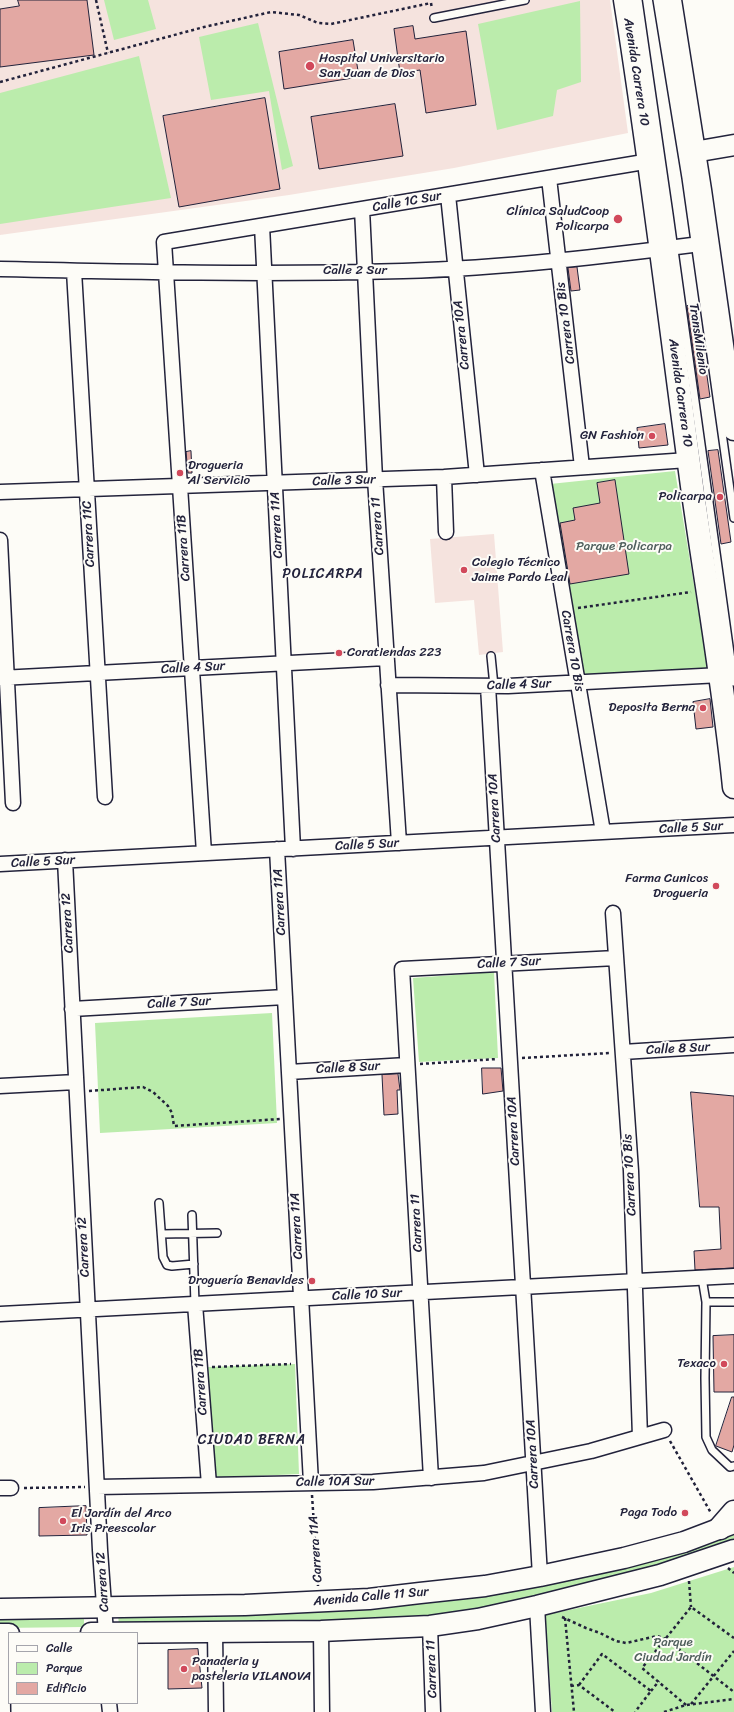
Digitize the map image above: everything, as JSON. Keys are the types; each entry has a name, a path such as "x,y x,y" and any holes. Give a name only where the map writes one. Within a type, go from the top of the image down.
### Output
{"main road":[{"name":"Avenida Carrera 10","path":"625,0 650,161 667,248 688,460 728,678 734,787"},
{"path":"670,0 694,152 701,244 734,429"},
{"path":"694,152 734,145"},
{"path":"727,1526 734,1512"},
{"name":"Avenida Calle 11 Sur","path":"0,1608 245,1605 369,1599 420,1594 485,1586 540,1576 659,1550 727,1526"},
{"path":"138,1632 321,1631 430,1626 478,1619 537,1606 562,1611 734,1550"}],"street":[{"name":"Calle 1C Sur","path":"164,242 650,161"},
{"name":"Carrera 10 Bis","path":"549,178 582,467"},
{"name":"Carrera 10A","path":"448,195 477,475"},
{"name":"Carrera 11","path":"362,209 375,479 399,843"},
{"name":"Carrera 11A","path":"262,226 293,849"},
{"name":"Carrera 11B","path":"164,242 204,853"},
{"name":"Calle 2 Sur","path":"0,269 166,273 404,271 559,261 701,244"},
{"name":"Carrera 11C","path":"74,271 105,797"},
{"name":"Calle 3 Sur","path":"0,492 444,477 688,460"},
{"name":"Carrera 10 Bis","path":"542,470 603,832"},
{"path":"444,477 446,532"},
{"path":"0,540 4,678 14,803"},
{"name":"Calle 4 Sur","path":"4,678 386,658"},
{"name":"Calle 4 Sur","path":"388,685 491,686 728,678"},
{"name":"Carrera 10A","path":"491,686 496,838 540,1576"},
{"name":"Calle 5 Sur","path":"0,864 734,826"},
{"name":"Carrera 11A","path":"277,849 311,1483"},
{"name":"Carrera 12","path":"65,860 106,1632"},
{"name":"Carrera 10 Bis","path":"613,913 630,1171 640,1437"},
{"name":"Calle 7 Sur","path":"402,969 616,958"},
{"name":"Carrera 11","path":"402,969 431,1478"},
{"name":"Calle 7 Sur","path":"72,1009 285,997"},
{"name":"Calle 8 Sur","path":"623,1052 734,1045"},
{"name":"Calle 8 Sur","path":"289,1072 407,1065"},
{"path":"0,1086 76,1087"},
{"name":"Calle 10 Sur","path":"0,1314 734,1276"},
{"name":"Carrera 11B","path":"195,1304 209,1485"},
{"name":"Calle 10A Sur","path":"97,1486 311,1483 431,1478 484,1473 533,1464 664,1430"},
{"path":"537,1606 543,1712"},
{"name":"Carrera 11","path":"430,1626 434,1712"},
{"path":"215,1631 216,1712"},
{"path":"321,1631 322,1712"},
{"path":"3,1712 4,1634"}],"lane":[{"path":"434,18 525,0"},
{"name":"TransMilenio","path":"638,0 667,248 728,678"},
{"name":"TransMilenio","path":"657,0 701,244 734,518"},
{"path":"491,656 491,686"},
{"path":"159,1203 163,1257 167,1265 194,1264"},
{"path":"192,1215 195,1304"},
{"path":"162,1234 217,1233"},
{"path":"702,1278 706,1302 706,1437 712,1450 730,1467 734,1466"},
{"path":"706,1302 734,1302"}],"path":[{"path":"96,0 108,53"},
{"path":"0,82 204,27 271,12 299,15 318,23 331,24 431,3 434,18"},
{"path":"565,610 696,591"},
{"path":"76,1087 143,1087 153,1092 168,1106 172,1113 174,1126 292,1118"},
{"path":"200,1368 305,1363"},
{"path":"664,1430 727,1526"},
{"name":"Carrera 11A","path":"311,1483 319,1602"},
{"path":"6,1488 97,1486"},
{"path":"686,1705 642,1668 691,1607 689,1580"},
{"path":"691,1607 734,1638"},
{"path":"562,1611 616,1641 626,1643 657,1636 666,1640 734,1692"},
{"path":"562,1611 574,1712"},
{"path":"691,1704 734,1651"},
{"path":"571,1686 579,1684 602,1654 651,1691"},
{"path":"635,1712 659,1682"},
{"path":"579,1684 615,1712"},
{"path":"664,1712 691,1704 734,1699"}],"shaded area":[{"name":"Hospital Universitario San Juan de Dios","path":"0,0 610,0 628,133 454,168 289,195 0,235"},
{"name":"Colegio Técnico Jaime Pardo Leal","path":"494,534 503,652 479,655 474,600 435,603 430,539"}],"green space":[{"path":"104,0 148,0 156,29 114,40"},
{"path":"580,1 581,82 557,90 553,116 497,130 478,24"},
{"path":"258,23 293,166 282,170 269,91 211,100 199,37"},
{"path":"139,56 171,198 0,224 0,93"},
{"name":"Parque Policarpa","path":"675,471 708,669 583,677 550,484"},
{"path":"494,972 498,1058 419,1062 413,978"},
{"path":"272,1013 277,1123 100,1133 95,1023"},
{"path":"295,1364 299,1474 212,1478 208,1367"},
{"path":"734,1531 734,1540 660,1571 421,1621 119,1627 118,1614 357,1608"},
{"name":"Parque Ciudad Jardín","path":"734,1567 734,1712 552,1712 545,1615 651,1593"},
{"path":"84,1614 84,1627 0,1628 0,1615"}],"building":[{"path":"18,0 87,0 94,55 0,67 0,9 19,6"},
{"path":"413,26 415,39 466,31 476,105 426,113 420,70 400,73 394,29"},
{"path":"353,40 359,77 284,89 279,52"},
{"path":"265,98 280,189 179,207 163,116"},
{"path":"395,104 403,156 319,169 311,117"},
{"path":"577,267 580,290 571,291 568,268"},
{"path":"697,305 710,397 700,399 687,306"},
{"name":"GN Fashion","path":"665,424 668,445 639,448 637,428"},
{"name":"Policarpa","path":"718,450 731,542 721,544 708,451"},
{"path":"191,451 192,473 188,473 186,452"},
{"path":"615,480 629,574 570,584 560,523 575,520 573,508 600,503 597,483"},
{"path":"710,699 713,727 696,729 693,702"},
{"path":"482,1068 501,1068 503,1091 483,1094"},
{"path":"398,1074 400,1090 397,1090 398,1114 384,1115 382,1075"},
{"path":"691,1092 734,1096 734,1268 695,1270 694,1251 721,1249 719,1207 700,1207"},
{"path":"734,1335 734,1392 714,1392 713,1336"},
{"path":"732,1397 734,1397 734,1445 732,1452 716,1446"},
{"name":"El Jardín del Arco Iris Preescolar","path":"86,1506 87,1535 39,1536 39,1508"},
{"name":"Panaderia y pasteleria VILANOVA","path":"198,1649 202,1688 168,1689 168,1650"}],"place":[{"name":"Hospital Universitario San Juan de Dios","path":"310,66"},
{"name":"Clínica SaludCoop Policarpa","path":"618,219"},
{"name":"GN Fashion","path":"652,436"},
{"name":"Drogueria Al Servicio","path":"180,473"},
{"name":"Policarpa","path":"720,497"},
{"name":"Colegio Técnico Jaime Pardo Leal","path":"464,570"},
{"name":"Coratiendas 223","path":"339,653"},
{"name":"Deposita Berna","path":"703,708"},
{"name":"Farma Cunicos Drogueria","path":"716,886"},
{"name":"Droguería Benavides","path":"312,1281"},
{"name":"Texaco","path":"724,1364"},
{"name":"Paga Todo","path":"685,1513"},
{"name":"El Jardín del Arco Iris Preescolar","path":"63,1521"},
{"name":"Panaderia y pasteleria VILANOVA","path":"184,1669"}],"district":[{"name":"POLICARPA","path":"323,574"},
{"name":"CIUDAD BERNA","path":"252,1440"}]}
